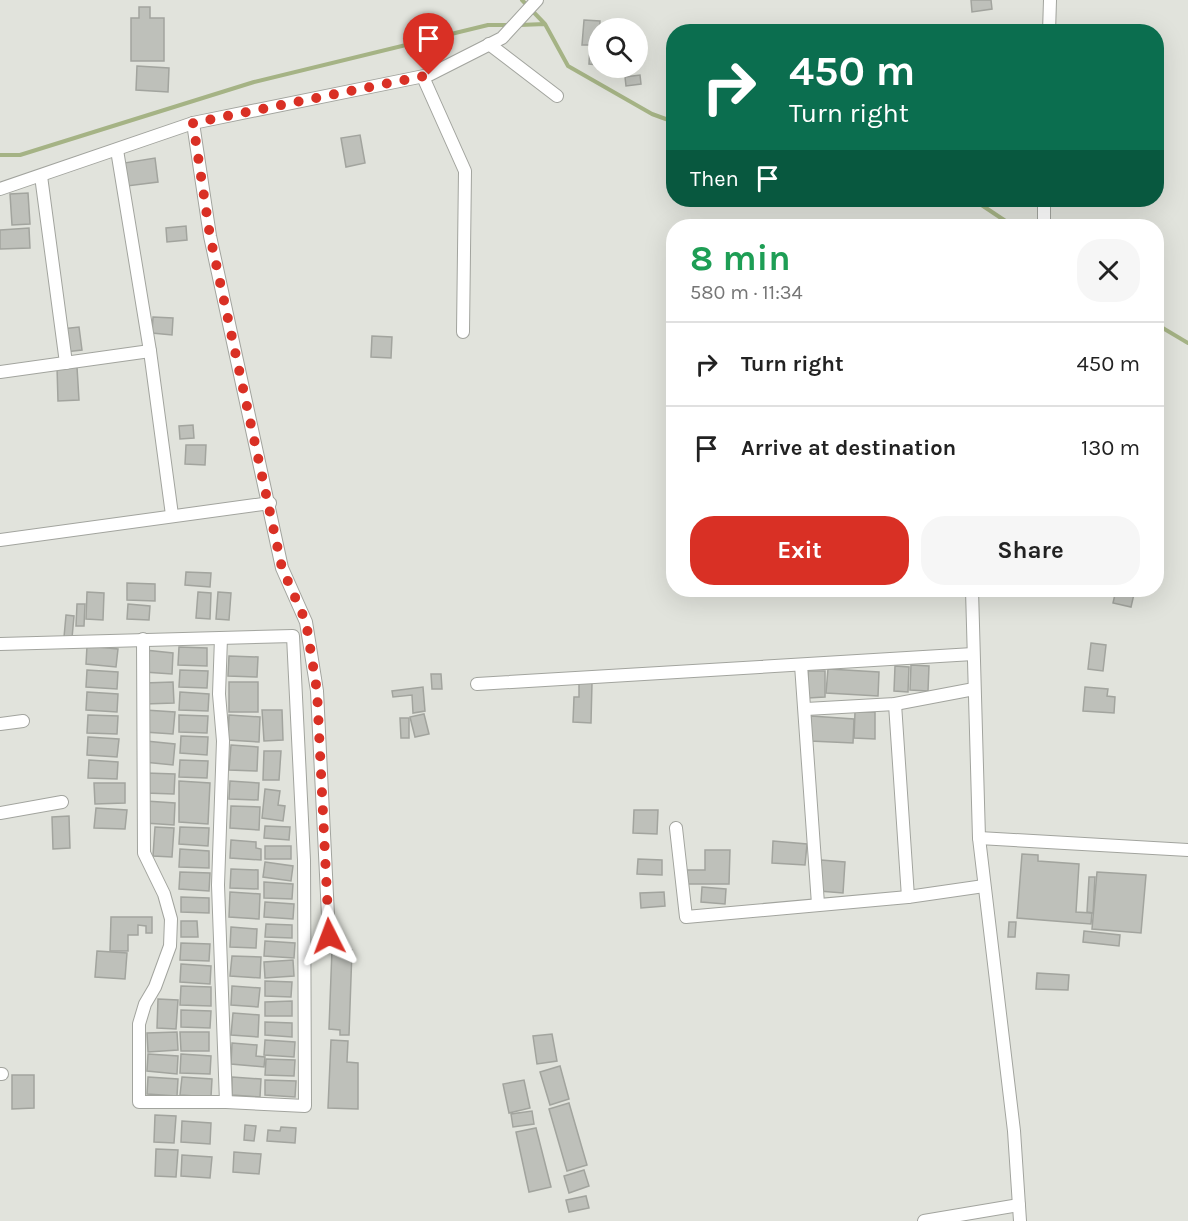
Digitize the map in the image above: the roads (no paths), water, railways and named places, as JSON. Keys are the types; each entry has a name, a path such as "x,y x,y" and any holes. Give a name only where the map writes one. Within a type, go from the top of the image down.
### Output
{"street":[{"path":"0,189 193,123 423,76 502,38 537,0"},
{"path":"1049,24 1050,0"},
{"path":"489,44 557,96"},
{"path":"423,76 465,171 463,332"},
{"path":"193,123 210,236 270,503 282,568 306,622 317,691 329,936"},
{"path":"117,150 150,351 172,515"},
{"path":"41,176 66,363"},
{"path":"0,372 150,351"},
{"path":"0,540 270,503"},
{"path":"972,597 979,838 1014,1131 1020,1221"},
{"path":"0,644 143,639 293,636 304,872 305,1106 226,1102 140,1102 139,1024 145,1004 155,987 170,946 171,918 164,894 144,853 143,639"},
{"path":"221,638 219,694 223,741 218,885 226,1102"},
{"path":"477,684 973,654"},
{"path":"801,665 806,709 818,904"},
{"path":"806,709 895,704 974,689"},
{"path":"895,704 908,897"},
{"path":"0,724 23,721"},
{"path":"0,813 62,802"},
{"path":"676,828 686,917 908,897 984,886"},
{"path":"979,838 1188,850"},
{"path":"924,1221 1019,1205"}],"waterway":[{"path":"522,0 544,23"},
{"path":"520,25 545,24 568,66 652,114 666,119"},
{"path":"0,155 20,155 254,82 488,25 509,25"},
{"path":"984,207 1002,219"},
{"path":"1164,329 1188,343"}]}
